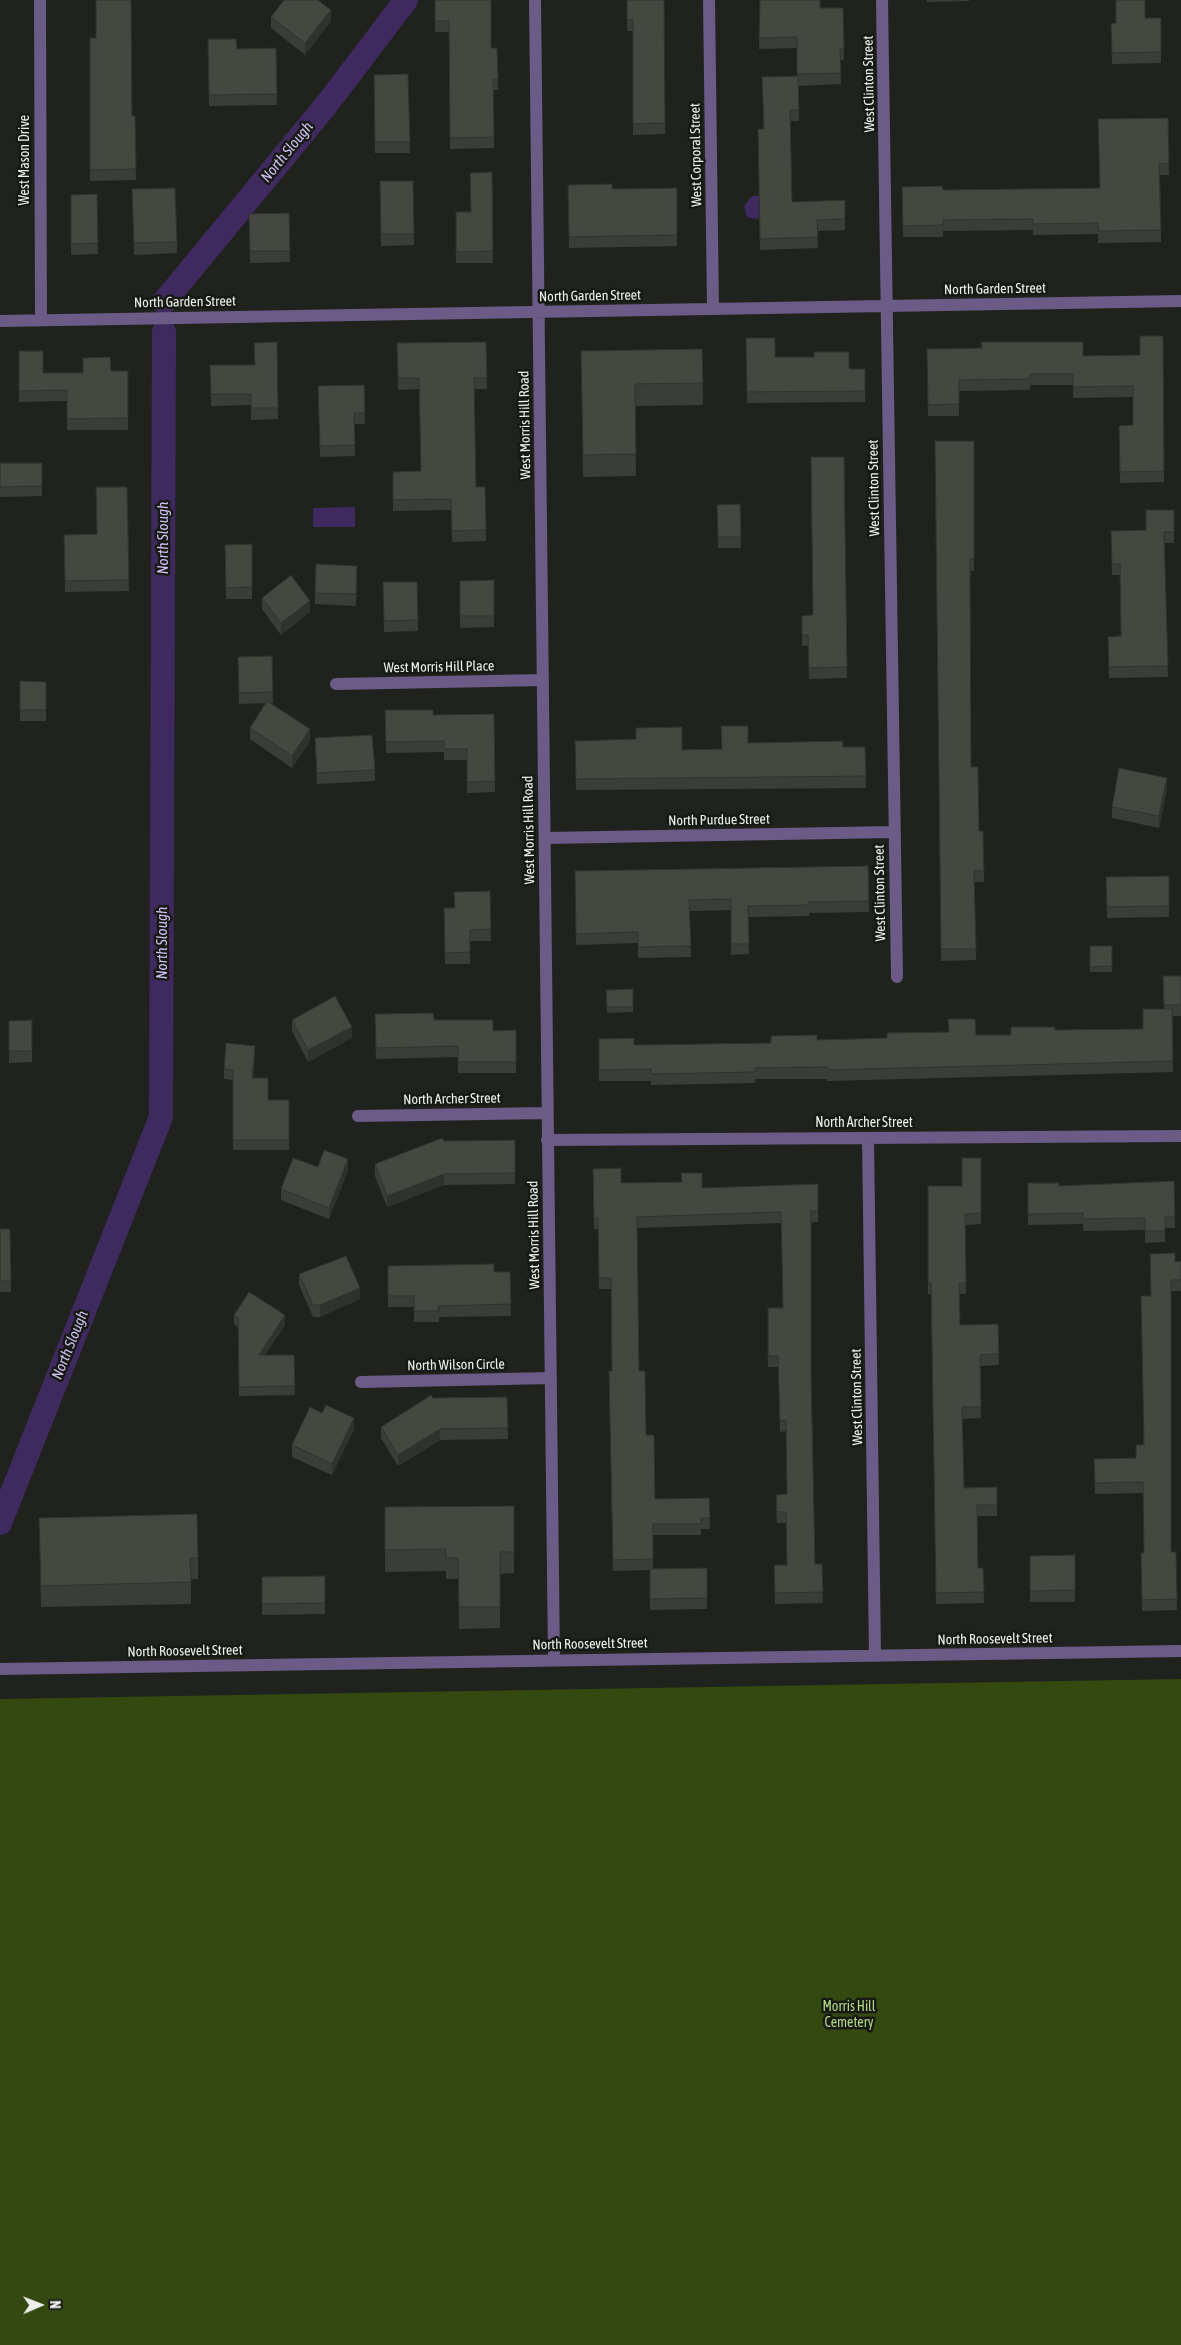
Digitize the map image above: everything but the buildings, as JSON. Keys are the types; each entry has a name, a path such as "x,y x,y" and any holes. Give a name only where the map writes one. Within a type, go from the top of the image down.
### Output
{"street":[{"name":"West Mason Drive","path":"40,0 41,320"},
{"name":"West Morris Hill Road","path":"535,0 554,1659"},
{"name":"West Corporal Street","path":"709,0 713,309"},
{"name":"West Clinton Street","path":"882,0 897,976"},
{"name":"North Garden Street","path":"0,321 1181,301"},
{"name":"West Morris Hill Place","path":"336,684 542,680"},
{"name":"North Purdue Street","path":"544,838 894,832"},
{"name":"North Archer Street","path":"358,1116 548,1113"},
{"name":"North Archer Street","path":"547,1140 1181,1136"},
{"name":"West Clinton Street","path":"868,1138 875,1656"},
{"name":"North Wilson Circle","path":"362,1382 551,1378"},
{"name":"North Roosevelt Street","path":"0,1669 554,1659 1181,1651"}],"green space":[{"name":"Morris Hill Cemetery","path":"1181,1679 1181,2345 0,2345 0,1699"}],"shaded area":[{"path":"776,195 761,216 757,219 747,217 744,206 752,196"},
{"path":"355,507 355,527 313,527 313,508"}],"waterway":[{"name":"North Slough","path":"164,302 327,104 406,0"},
{"name":"North Slough","path":"0,1523 161,1117 164,332"}]}
